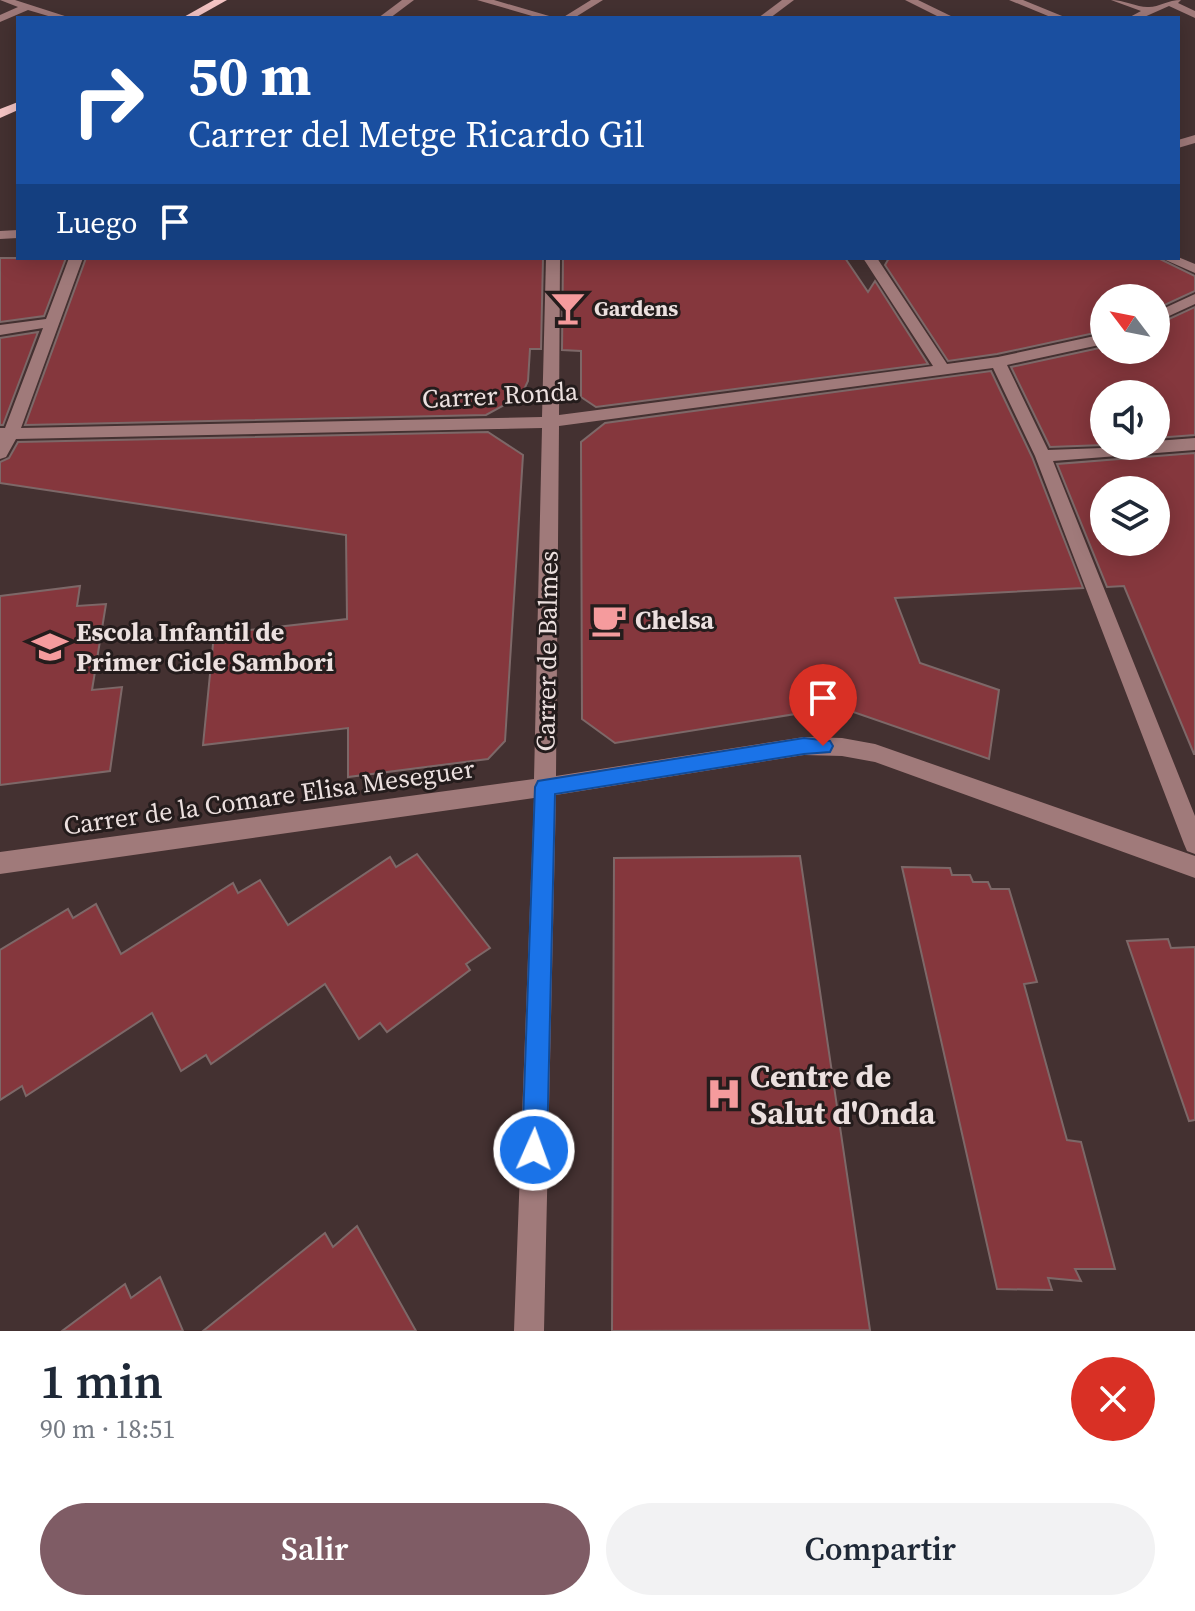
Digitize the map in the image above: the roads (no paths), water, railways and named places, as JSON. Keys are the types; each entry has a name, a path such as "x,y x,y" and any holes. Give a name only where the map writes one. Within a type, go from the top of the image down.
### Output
{"main road":[{"path":"191,16 222,0"}],"street":[{"path":"4,0 59,16"},
{"path":"386,16 409,0"},
{"path":"482,0 543,16"},
{"path":"570,16 598,0"},
{"path":"766,16 789,0"},
{"path":"910,0 946,16"},
{"path":"1014,0 1057,16"},
{"path":"1116,0 1151,11"},
{"path":"1138,16 1173,2 1195,15"},
{"path":"0,19 27,7"},
{"path":"0,453 54,322 75,260"},
{"name":"Carrer de Balmes","path":"529,1331 545,787 553,260"},
{"path":"871,260 943,370"},
{"path":"1173,260 1195,269"},
{"path":"1170,311 1195,298"},
{"path":"0,330 54,322"},
{"name":"Carrer Ronda","path":"6,434 549,422 998,362 1090,342"},
{"path":"998,362 1043,456 1195,844"},
{"path":"1043,456 1195,444"},
{"name":"Carrer de la Comare Elisa Meseguer","path":"0,863 545,787 804,746 842,747 875,753 1195,867"}],"place":[{"name":"Gardens","path":"568,308"},
{"name":"Chelsa","path":"609,620"},
{"name":"Escola Infantil de Primer Cicle Sambori","path":"50,647"},
{"name":"Centre de Salut d'Onda","path":"724,1094"}]}
